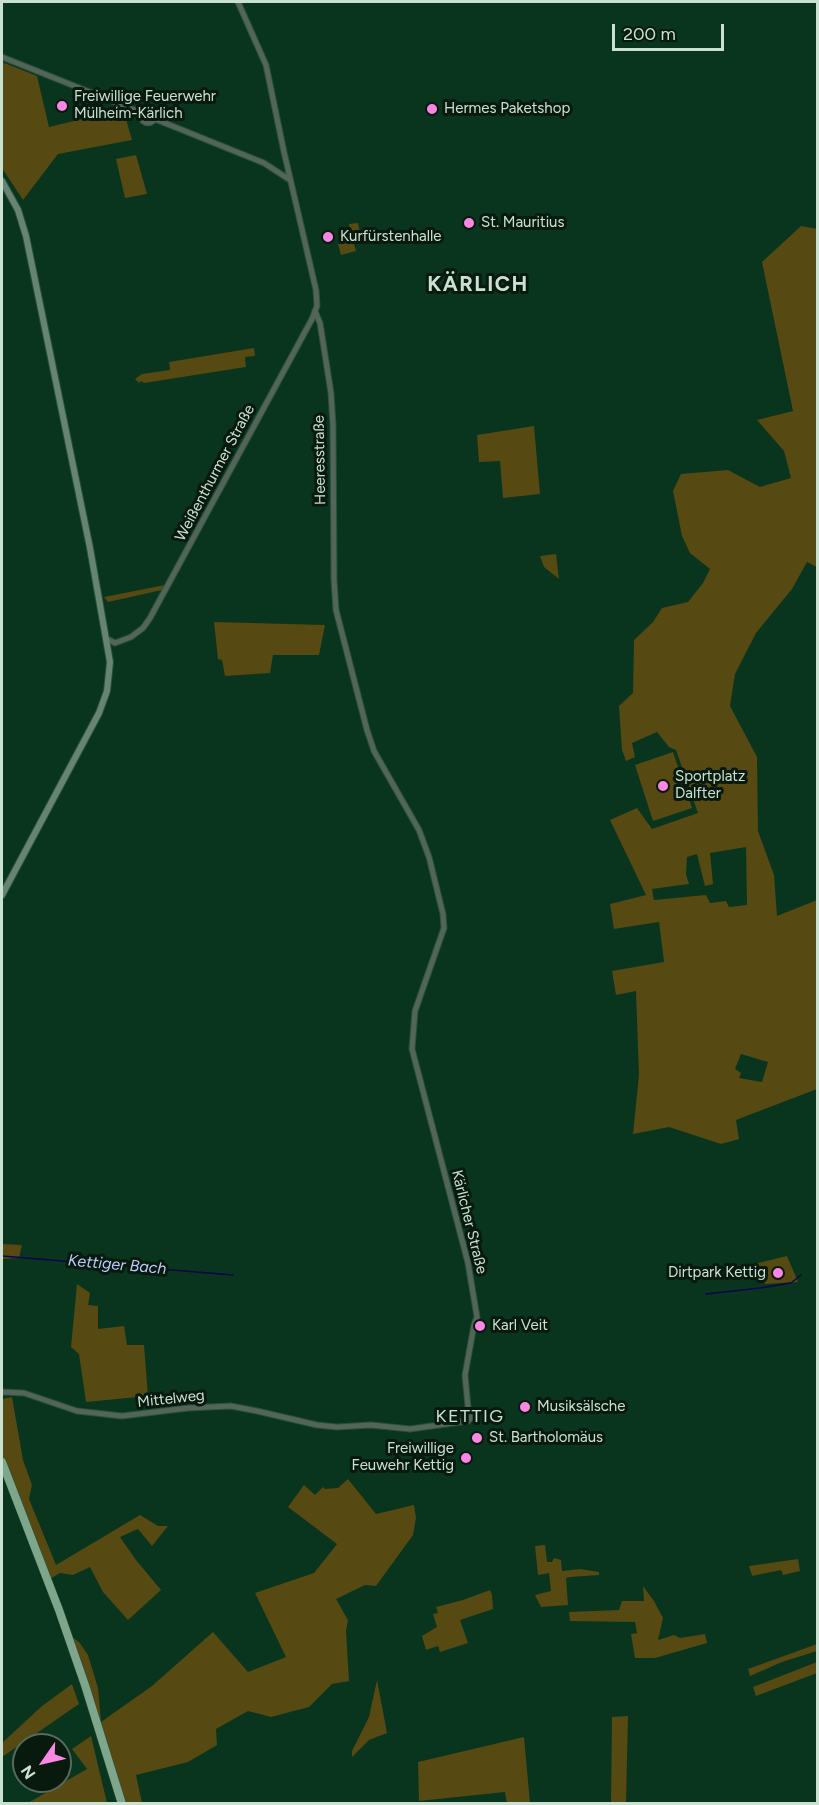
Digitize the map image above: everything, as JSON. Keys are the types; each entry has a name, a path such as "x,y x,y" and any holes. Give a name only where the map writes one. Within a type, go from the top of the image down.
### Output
{"highway":[{"path":"2,1462 122,1803"},
{"path":"2,1474 10,1487"},
{"path":"106,1759 117,1803"}],"main road":[{"path":"2,181 18,210 26,236 110,658 109,680 99,713 2,895"}],"street":[{"name":"Heeresstraße","path":"238,2 266,65 316,290 315,311 319,316 324,344 333,425 333,549 336,610 374,751 425,843 443,914 444,928 419,997 412,1029 411,1049 414,1065 432,1130"},
{"path":"2,57 142,113"},
{"path":"142,113 147,109 151,110 154,112 155,119"},
{"path":"142,113 142,120 146,123 152,123 155,119"},
{"path":"155,119 264,163 290,180"},
{"name":"Weißenthurmer Straße","path":"120,642 141,631 150,618 315,311"},
{"path":"107,639 128,638"},
{"path":"107,639 114,643 120,642"},
{"path":"110,658 120,642"},
{"name":"Kärlicher Straße","path":"344,1426 371,1425 410,1429 468,1421 471,1418 465,1375 477,1317 468,1263 432,1130"},
{"name":"Mittelweg","path":"2,1392 24,1393 68,1408 106,1415 122,1416 188,1408 231,1407 317,1425 344,1426"}],"shaded area":[{"path":"2,62 37,76 49,127 120,110 124,112 132,140 58,154 23,200 2,168"},
{"path":"136,155 147,194 125,198 116,159"},
{"path":"358,223 361,239 353,240 356,251 341,255 338,244 351,240 351,238 347,239 350,235 349,224"},
{"path":"801,226 818,229 817,567 807,562 792,589 756,633 735,674 730,706 757,757 758,831 774,875 777,916 817,900 817,1089 736,1120 739,1139 721,1144 669,1127 633,1134 639,1075 636,991 616,995 612,971 664,962 659,922 614,929 610,904 646,895 610,820 637,808 652,829 698,813 676,750 669,747 657,732 632,743 635,757 626,761 622,750 619,706 633,693 634,640 653,622 662,608 688,602 703,583 710,569 690,553 682,536 673,491 681,474 728,470 760,487 791,478 784,451 757,420 793,411 762,262","holes":["746,847 747,905 729,907 726,901 710,903 706,895 654,900 652,889 689,884 686,874 687,857 697,854 705,886 713,884 710,853","741,1054 768,1062 762,1082 739,1078 741,1073 735,1069"]},
{"path":"254,348 255,356 245,357 246,367 144,383 141,381 139,383 135,379 142,374 170,370 169,362"},
{"path":"534,426 540,494 503,498 500,461 479,462 477,435"},
{"path":"556,554 559,579 544,567 540,556"},
{"path":"165,585 162,590 108,602 104,597"},
{"path":"214,622 325,625 319,655 273,655 270,673 225,676 222,660 218,659"},
{"name":"Sportplatz Dalfter","path":"673,752 692,808 653,821 635,765"},
{"path":"2,1244 22,1245 19,1258 2,1259"},
{"name":"Dirtpark Kettig","path":"787,1256 798,1282 765,1284 758,1263"},
{"path":"77,1284 90,1293 88,1305 98,1306 98,1329 124,1326 127,1345 144,1345 148,1396 86,1402 79,1354 71,1347"},
{"path":"12,1397 23,1460 32,1485 29,1499 56,1565 140,1515 158,1526 168,1526 152,1546 138,1529 120,1537 161,1590 128,1620 103,1592 90,1567 73,1575 60,1573 50,1579 2,1455 2,1399"},
{"path":"348,1479 376,1514 414,1505 416,1518 413,1535 376,1586 365,1585 336,1599 348,1620 346,1631 349,1681 332,1684 309,1707 271,1717 248,1711 216,1729 217,1745 188,1762 136,1775 142,1803 125,1803 72,1637 79,1642 88,1655 98,1688 101,1722 152,1686 213,1632 248,1672 286,1657 255,1593 314,1573 337,1544 288,1507 304,1485 315,1495 323,1487 325,1489 338,1488"},
{"path":"545,1545 547,1562 552,1562 554,1558 561,1560 562,1571 580,1569 599,1572 599,1575 566,1578 568,1605 541,1607 535,1595 551,1591 549,1573 538,1575 535,1546"},
{"path":"798,1559 800,1571 783,1575 781,1570 752,1576 749,1566"},
{"path":"643,1586 663,1618 658,1640 674,1635 680,1638 705,1634 707,1643 655,1658 635,1658 631,1634 637,1633 635,1622 570,1621 569,1612 619,1610 622,1601 644,1601"},
{"path":"490,1590 493,1609 460,1620 468,1643 440,1652 438,1646 426,1650 422,1636 437,1627 433,1614 438,1613 436,1607"},
{"path":"817,1644 817,1651 782,1662 750,1676 748,1669"},
{"path":"817,1662 817,1673 756,1696 753,1687"},
{"path":"377,1680 387,1733 369,1740 352,1757 352,1751 369,1717"},
{"path":"72,1684 79,1704 37,1733 13,1733 42,1706"},
{"path":"628,1716 626,1803 611,1803 612,1717"},
{"path":"12,1734 12,1750 2,1757 2,1743"},
{"path":"91,1736 107,1803 28,1803 45,1793 72,1793 72,1778 87,1769 72,1749"},
{"path":"524,1737 530,1803 507,1803 505,1792 419,1801 418,1762"}],"waterway":[{"name":"Kettiger Bach","path":"2,1256 233,1275"},
{"name":"Kettiger Bach","path":"706,1294 791,1283 801,1275"}],"place":[{"name":"Freiwillige Feuerwehr Mülheim-Kärlich","path":"62,106"},
{"name":"Hermes Paketshop","path":"432,109"},
{"name":"St. Mauritius","path":"469,223"},
{"name":"Kurfürstenhalle","path":"328,237"},
{"name":"Sportplatz Dalfter","path":"663,786"},
{"name":"Dirtpark Kettig","path":"778,1273"},
{"name":"Karl Veit","path":"480,1326"},
{"name":"Musiksälsche","path":"525,1407"},
{"name":"St. Bartholomäus","path":"477,1438"},
{"name":"Freiwillige Feuwehr Kettig","path":"466,1458"}],"district":[{"name":"KÄRLICH","path":"478,285"},
{"name":"KETTIG","path":"470,1417"}]}
